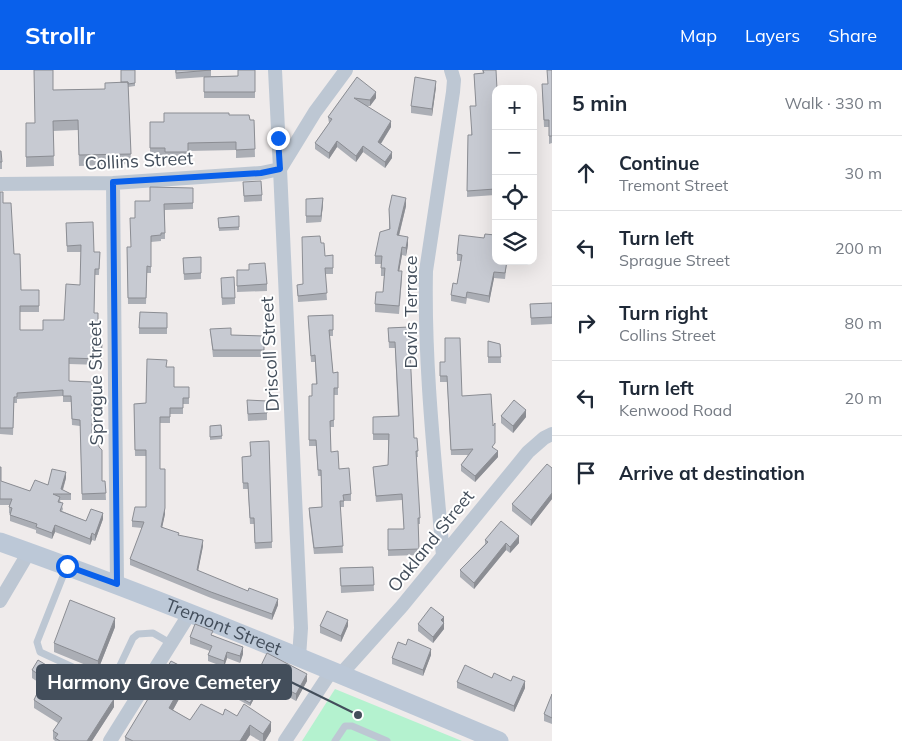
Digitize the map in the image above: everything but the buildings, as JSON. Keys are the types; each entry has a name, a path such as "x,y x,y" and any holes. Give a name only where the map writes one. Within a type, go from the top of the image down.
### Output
{"street":[{"name":"Driscoll Street","path":"275,70 302,628 300,657"},
{"path":"280,169 315,112 346,70"},
{"name":"Davis Terrace","path":"443,556 428,362 426,271 453,92 454,80 451,70"},
{"name":"Collins Street","path":"0,184 113,182 261,173 280,169"},
{"name":"Sprague Street","path":"113,182 117,584"},
{"name":"Oakland Street","path":"285,741 336,672 402,606 528,452 544,438 552,434"},
{"name":"Tremont Street","path":"0,542 117,584 190,613 499,741"},
{"path":"0,601 29,552"},
{"path":"110,741 190,613"}],"lane":[{"path":"67,566 37,642 40,652 104,682 115,676 133,638 138,634 153,633 172,644"},
{"path":"335,741 345,726 352,726 386,741"}],"green space":[{"path":"335,689 462,741 302,741"}],"place":[{"name":"Harmony Grove Cemetery","path":"358,715"}],"route":[{"path":"67,566 117,584 113,182 261,173 280,169 278,138"}]}
